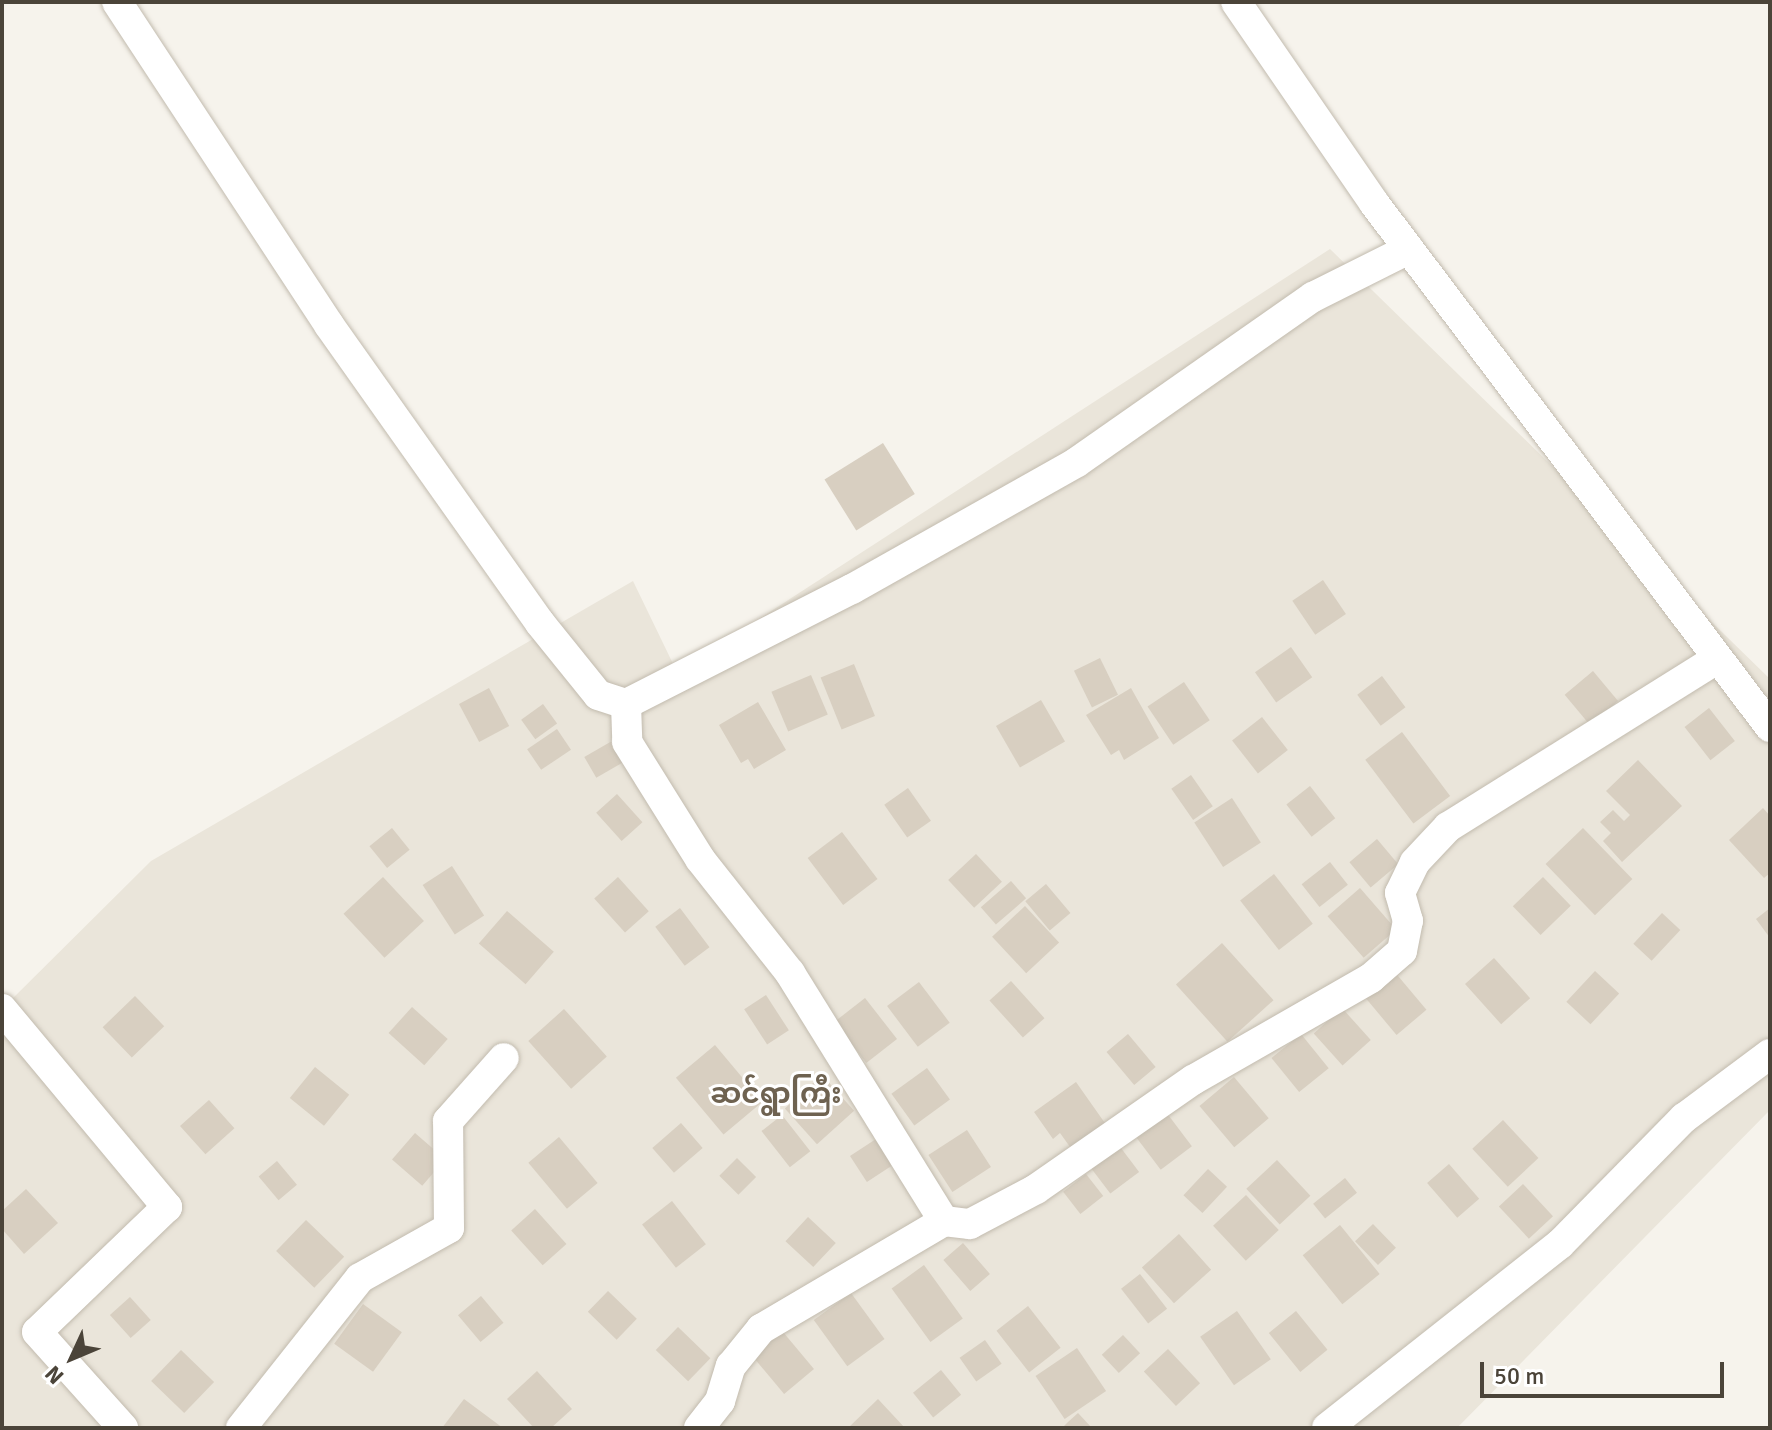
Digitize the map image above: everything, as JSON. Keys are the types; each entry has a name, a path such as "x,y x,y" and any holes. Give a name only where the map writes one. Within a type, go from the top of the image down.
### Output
{"street":[{"path":"117,2 329,325 540,623 598,695 626,704 852,589 1077,462 1313,297 1409,249"},
{"path":"1236,2 1409,249 1770,727"},
{"path":"699,1428 720,1401 731,1366 761,1329 944,1221 970,1224 1036,1189 1193,1080 1371,978 1402,951 1408,921 1400,893 1415,862 1448,827 1717,659"},
{"path":"626,704 627,742 700,859 790,973 944,1221"},
{"path":"2,1009 167,1207 37,1332 123,1428"},
{"path":"1327,1428 1560,1244 1684,1118 1770,1054"},
{"path":"241,1428 360,1278 449,1228 448,1121 504,1058"}],"shaded area":[{"path":"1330,249 1770,679 1770,1110 1457,1428 2,1428 2,1009 151,861 633,581 677,672"}],"building":[{"path":"883,443 915,494 856,530 824,480"},
{"path":"1323,580 1346,614 1315,635 1292,601"},
{"path":"1291,647 1312,677 1276,703 1255,672"},
{"path":"1100,658 1118,695 1092,708 1074,671"},
{"path":"854,664 875,716 842,729 821,677"},
{"path":"1593,671 1618,701 1590,725 1565,695"},
{"path":"811,675 828,715 788,731 771,692"},
{"path":"1382,676 1405,707 1381,726 1357,695"},
{"path":"1184,682 1210,720 1173,745 1148,707"},
{"path":"489,688 509,726 479,742 459,704"},
{"path":"1131,688 1159,738 1124,760 1119,750 1111,755 1086,715"},
{"path":"1041,700 1065,742 1020,768 996,726"},
{"path":"758,702 786,750 754,769 748,759 741,763 719,725"},
{"path":"543,704 557,723 535,739 521,720"},
{"path":"1709,708 1735,741 1710,760 1685,727"},
{"path":"1262,717 1288,750 1258,773 1232,740"},
{"path":"557,729 571,750 541,770 527,749"},
{"path":"1402,732 1450,796 1413,824 1365,760"},
{"path":"612,741 624,762 596,778 584,757"},
{"path":"1638,760 1682,806 1622,862 1603,841 1611,833 1600,822 1613,810 1624,821 1630,815 1606,791"},
{"path":"1191,775 1213,806 1193,820 1171,789"},
{"path":"1310,786 1335,818 1312,837 1286,804"},
{"path":"908,788 931,821 907,837 884,805"},
{"path":"617,794 642,822 622,841 596,813"},
{"path":"1232,798 1261,842 1223,867 1194,823"},
{"path":"1763,808 1770,816 1770,873 1764,878 1729,840"},
{"path":"392,828 410,850 387,868 369,846"},
{"path":"1583,828 1632,879 1595,915 1546,864"},
{"path":"842,832 878,879 843,905 808,858"},
{"path":"1377,839 1398,864 1371,887 1349,862"},
{"path":"976,854 1002,882 974,908 948,880"},
{"path":"1330,862 1348,885 1319,907 1302,884"},
{"path":"452,866 484,915 455,935 423,885"},
{"path":"1274,874 1313,924 1279,950 1240,900"},
{"path":"383,877 424,921 384,958 344,914"},
{"path":"618,877 649,911 625,933 594,898"},
{"path":"1543,877 1571,906 1541,935 1513,906"},
{"path":"1011,881 1026,898 996,925 981,907"},
{"path":"1046,884 1070,913 1050,930 1025,901"},
{"path":"1360,888 1396,930 1364,958 1328,916"},
{"path":"1025,906 1059,943 1026,973 992,937"},
{"path":"680,908 709,947 685,966 655,927"},
{"path":"1770,908 1770,938 1756,919"},
{"path":"507,911 554,952 526,984 479,943"},
{"path":"1662,913 1680,930 1652,961 1633,944"},
{"path":"1222,943 1274,1000 1227,1042 1176,984"},
{"path":"1494,958 1530,998 1501,1024 1465,984"},
{"path":"1393,970 1426,1010 1397,1035 1363,995"},
{"path":"1595,971 1619,994 1590,1024 1566,1002"},
{"path":"1011,981 1044,1018 1023,1038 989,1000"},
{"path":"919,982 950,1023 918,1047 887,1006"},
{"path":"766,995 789,1030 767,1044 744,1009"},
{"path":"135,996 164,1026 132,1057 103,1027"},
{"path":"865,998 897,1039 866,1063 834,1022"},
{"path":"412,1007 448,1039 424,1065 389,1033"},
{"path":"1342,1008 1371,1040 1343,1065 1314,1033"},
{"path":"564,1009 607,1057 571,1089 528,1041"},
{"path":"1128,1034 1156,1067 1134,1085 1107,1052"},
{"path":"1301,1034 1329,1068 1299,1092 1271,1058"},
{"path":"715,1045 763,1102 723,1134 676,1078"},
{"path":"315,1067 349,1095 324,1126 290,1098"},
{"path":"927,1068 950,1100 914,1125 891,1094"},
{"path":"822,1075 854,1111 817,1144 785,1108"},
{"path":"1234,1077 1269,1118 1234,1147 1200,1106"},
{"path":"1076,1082 1107,1126 1073,1151 1060,1133 1053,1139 1034,1112"},
{"path":"209,1100 234,1128 205,1154 180,1126"},
{"path":"1166,1112 1192,1146 1161,1170 1135,1135"},
{"path":"782,1115 810,1151 790,1167 762,1131"},
{"path":"1503,1120 1538,1158 1508,1187 1472,1149"},
{"path":"681,1123 703,1148 674,1173 652,1148"},
{"path":"967,1130 991,1167 952,1192 928,1155"},
{"path":"415,1133 445,1159 422,1186 392,1159"},
{"path":"559,1137 598,1183 567,1209 528,1163"},
{"path":"876,1139 893,1165 867,1182 850,1156"},
{"path":"1118,1144 1139,1172 1110,1194 1089,1166"},
{"path":"737,1158 756,1177 738,1195 719,1176"},
{"path":"1277,1160 1310,1196 1280,1224 1246,1189"},
{"path":"277,1161 297,1185 279,1200 259,1176"},
{"path":"1449,1164 1479,1199 1457,1218 1427,1183"},
{"path":"1208,1169 1227,1187 1202,1213 1183,1195"},
{"path":"1086,1174 1103,1196 1080,1214 1063,1192"},
{"path":"1345,1178 1357,1193 1325,1219 1313,1204"},
{"path":"1523,1184 1553,1216 1529,1239 1499,1207"},
{"path":"26,1189 58,1223 24,1254 2,1229 2,1211"},
{"path":"1246,1195 1279,1230 1246,1261 1213,1226"},
{"path":"672,1201 706,1244 676,1268 642,1224"},
{"path":"535,1209 566,1244 543,1265 511,1230"},
{"path":"808,1217 836,1243 813,1267 785,1241"},
{"path":"306,1220 344,1257 314,1288 276,1251"},
{"path":"1373,1224 1396,1248 1378,1265 1355,1241"},
{"path":"1340,1225 1380,1274 1342,1304 1303,1255"},
{"path":"1179,1234 1211,1270 1174,1303 1142,1267"},
{"path":"963,1243 990,1274 970,1291 943,1260"},
{"path":"924,1265 963,1318 930,1342 892,1289"},
{"path":"1140,1274 1167,1309 1148,1323 1121,1289"},
{"path":"608,1291 637,1319 617,1340 588,1312"},
{"path":"851,1293 885,1339 847,1366 814,1320"},
{"path":"481,1296 503,1323 481,1342 458,1315"},
{"path":"130,1297 151,1320 131,1338 110,1315"},
{"path":"363,1304 402,1332 373,1372 334,1344"},
{"path":"1028,1306 1061,1348 1029,1372 996,1331"},
{"path":"1237,1311 1271,1359 1234,1385 1200,1337"},
{"path":"1296,1311 1327,1350 1300,1372 1269,1333"},
{"path":"778,1326 814,1369 784,1394 748,1351"},
{"path":"678,1327 710,1358 688,1381 656,1350"},
{"path":"1123,1335 1140,1353 1119,1373 1102,1355"},
{"path":"985,1340 1002,1364 976,1382 960,1358"},
{"path":"1077,1348 1106,1391 1065,1419 1036,1376"},
{"path":"1168,1349 1200,1383 1176,1406 1144,1372"},
{"path":"181,1350 214,1382 184,1413 151,1381"},
{"path":"941,1370 961,1395 933,1418 913,1393"},
{"path":"537,1371 572,1409 551,1428 534,1428 507,1399"},
{"path":"464,1399 503,1428 442,1428"},
{"path":"878,1399 905,1428 848,1428"},
{"path":"1078,1413 1092,1428 1062,1428 1068,1422"}],"district":[{"name":"ဆင်ရွာကြီး","path":"776,1094"}]}
